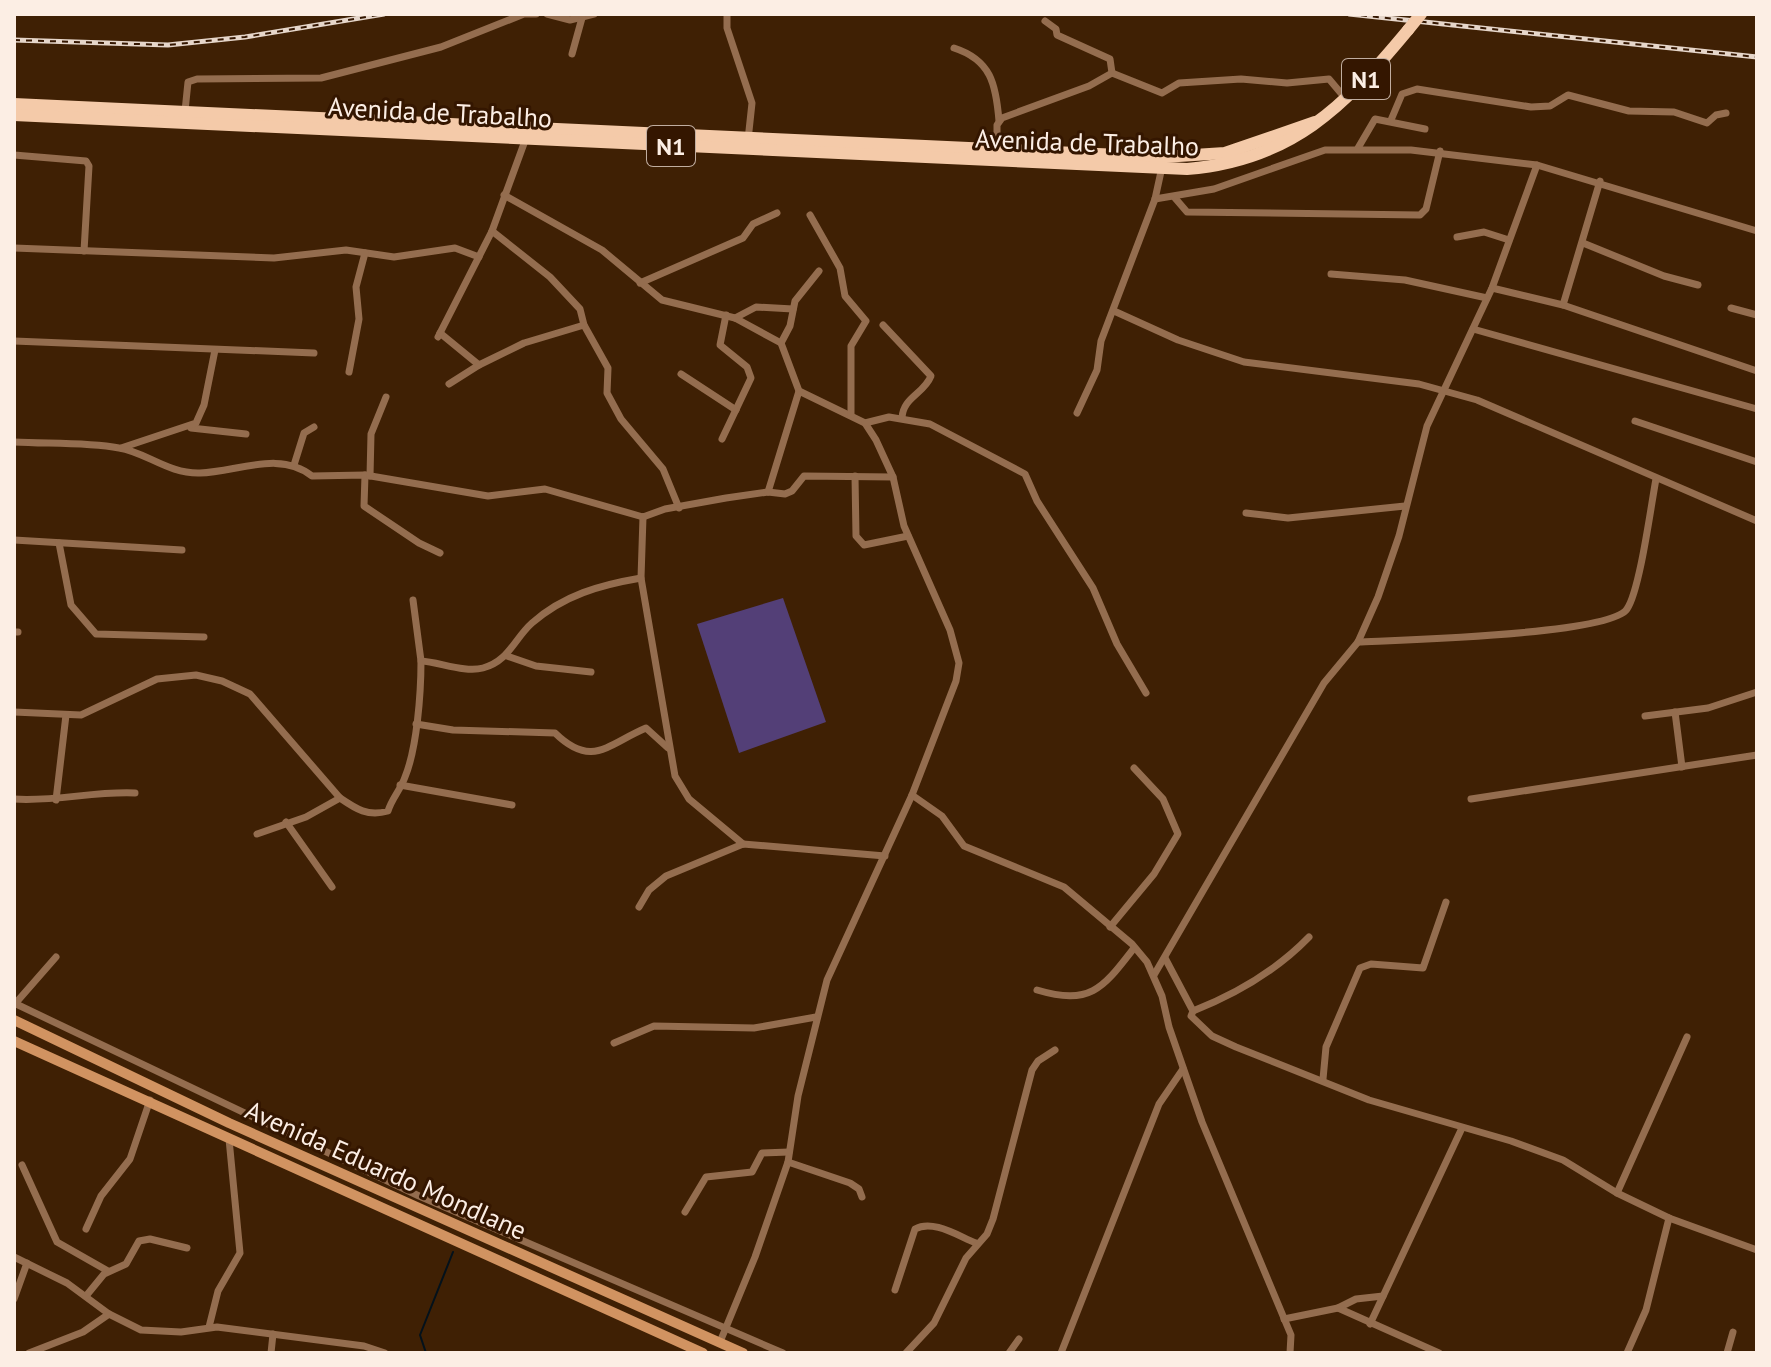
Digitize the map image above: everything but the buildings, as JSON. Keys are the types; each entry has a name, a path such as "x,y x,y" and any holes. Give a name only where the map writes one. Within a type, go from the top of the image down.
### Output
{"highway":[{"name":"N1","path":"1345,98 1421,14"},
{"name":"Avenida de Trabalho","path":"14,104 74,112 1163,163 1225,153 1318,121 1345,98"},
{"name":"Avenida de Trabalho","path":"14,115 185,111 328,123"},
{"name":"Avenida de Trabalho","path":"696,142 748,140 826,148"},
{"name":"Avenida de Trabalho","path":"932,153 997,150 1067,159"}],"main road":[{"name":"Avenida Eduardo Mondlane","path":"14,1020 150,1087 743,1353"},
{"name":"Avenida Eduardo Mondlane","path":"14,1041 150,1100 686,1350 703,1353"},
{"path":"686,1350 694,1331"}],"street":[{"path":"185,111 188,82 197,79 321,78 441,47 524,14 536,14"},
{"path":"547,14 570,20 594,14"},
{"path":"727,15 727,28 752,103 748,140"},
{"path":"572,54 582,18"},
{"path":"1045,21 1056,29 1057,35 1110,59 1112,73"},
{"path":"954,48 974,56 989,69 999,121 997,150"},
{"path":"1112,73 1162,93 1179,83 1241,79 1287,83 1329,79 1345,98"},
{"path":"999,121 1089,86 1112,73"},
{"path":"1391,120 1402,94 1417,89 1531,107 1550,106 1568,95 1629,111 1674,112 1707,123 1716,115 1726,113"},
{"path":"1358,148 1375,119 1425,129"},
{"path":"479,365 439,335 492,231 528,133"},
{"path":"1155,199 1214,189 1314,153 1358,148 1440,151 1537,165 1600,181 1757,231"},
{"path":"1175,198 1187,212 1420,215 1426,209 1440,151"},
{"path":"14,155 86,161 89,166 84,251"},
{"path":"1077,413 1097,370 1101,341 1155,199 1163,163"},
{"path":"1154,975 1324,683 1358,642 1378,597 1427,426 1492,288 1537,165"},
{"path":"1563,305 1600,181"},
{"path":"504,195 602,250 662,300 735,318 781,343 799,391 768,492"},
{"path":"640,283 743,238 753,224 777,213"},
{"path":"810,215 840,268 845,296 866,321 851,346 851,415"},
{"path":"492,231 580,309 584,325 608,368 607,393 663,469 679,508"},
{"path":"1457,237 1469,232 1484,232 1509,240"},
{"path":"1583,243 1664,276 1698,285"},
{"path":"14,248 274,258 338,250 394,257 455,248 479,257"},
{"path":"349,372 359,319 356,287 365,253"},
{"path":"781,343 790,326 799,294 819,271"},
{"path":"1331,274 1405,280 1487,298"},
{"path":"1492,288 1563,305 1757,371"},
{"path":"735,318 756,307 793,309"},
{"path":"1731,308 1757,315"},
{"path":"1114,311 1178,340 1244,362 1443,390 1548,429 1757,521"},
{"path":"722,439 750,372 720,345 726,315"},
{"path":"449,384 524,343 584,325"},
{"path":"883,325 931,376 929,383 908,400 902,418"},
{"path":"1473,329 1757,409"},
{"path":"14,341 314,353"},
{"path":"14,442 121,448 189,427 196,423 204,405 215,350"},
{"path":"681,374 736,410"},
{"path":"720,1342 755,1257 788,1162 816,1017 841,947 912,795 956,681 959,663 950,630 908,536 893,477 865,423 799,391"},
{"path":"386,397 371,434 363,499 368,511 440,553"},
{"path":"865,423 889,417 930,424 1025,474 1037,501 1093,588 1117,644 1146,693"},
{"path":"1635,421 1757,462"},
{"path":"189,427 246,434"},
{"path":"294,465 304,433 314,427"},
{"path":"121,448 148,461 196,473 253,464 294,465 312,476 367,476 488,496 531,489 564,492 643,517 768,492 792,491 804,476 893,477"},
{"path":"855,476 856,536 859,542 864,545 888,543 908,536"},
{"path":"1358,642 1489,635 1594,624 1617,618 1630,601 1656,479"},
{"path":"1246,513 1288,518 1405,506"},
{"path":"643,517 641,578 675,776 689,799 743,844"},
{"path":"14,540 182,550"},
{"path":"59,543 71,605 84,625 96,634 204,637"},
{"path":"421,661 479,669 507,656 522,633 565,601 595,586 641,578"},
{"path":"14,712 90,713 144,684 171,676 196,675 222,681 250,694 340,798 358,810 375,815 388,811 405,777 416,724 421,661 413,600"},
{"path":"507,656 536,666 591,672"},
{"path":"1645,716 1708,708 1757,692"},
{"path":"1675,712 1682,767"},
{"path":"56,800 66,715"},
{"path":"416,724 444,730 555,733 567,744 586,753 605,750 646,728 668,748"},
{"path":"1471,799 1757,755"},
{"path":"1110,927 1154,874 1178,834 1163,799 1134,768"},
{"path":"400,785 512,805"},
{"path":"14,799 56,800 105,792 135,793"},
{"path":"912,795 942,816 964,846 1064,887 1134,948 1154,975 1183,1069 1291,1335 1290,1353"},
{"path":"257,834 306,817 340,798"},
{"path":"286,822 332,887"},
{"path":"639,907 649,890 666,876 743,844 885,856"},
{"path":"1323,1079 1326,1047 1360,968 1371,964 1423,968 1446,902"},
{"path":"1193,1011 1238,991 1289,957 1309,937"},
{"path":"1037,990 1077,997 1098,991 1134,948"},
{"path":"56,957 14,1004 419,1196 783,1353"},
{"path":"1165,958 1193,1011 1191,1016 1212,1036 1369,1100 1511,1141 1563,1160 1617,1193 1669,1218 1757,1250"},
{"path":"614,1043 654,1026 754,1028 816,1017"},
{"path":"1617,1193 1687,1037"},
{"path":"906,1353 934,1323 976,1243 987,1234 1032,1070 1038,1061 1055,1050"},
{"path":"1061,1353 1159,1104 1183,1069"},
{"path":"86,1229 101,1196 130,1159 150,1100"},
{"path":"1370,1324 1462,1128"},
{"path":"209,1327 218,1291 240,1253 229,1139"},
{"path":"685,1212 706,1177 752,1172 762,1153 789,1152"},
{"path":"788,1162 850,1183 859,1189 862,1197"},
{"path":"22,1165 57,1242 108,1271"},
{"path":"1627,1353 1646,1310 1669,1218"},
{"path":"895,1290 915,1229 934,1226 976,1243"},
{"path":"86,1296 108,1271 126,1264 134,1245 143,1240 187,1248"},
{"path":"14,1257 141,1330 157,1332 209,1327 364,1346 385,1353"},
{"path":"14,1299 27,1263"},
{"path":"1284,1319 1338,1308 1356,1299 1383,1296"},
{"path":"1338,1308 1439,1353"},
{"path":"29,1353 83,1332 109,1314"},
{"path":"1727,1353 1733,1332"},
{"path":"271,1353 273,1334"},
{"path":"1009,1353 1019,1339"}],"shaded area":[{"path":"783,598 826,722 739,753 697,624"}],"waterway":[{"path":"426,1353 420,1335 453,1252"}],"railway":[{"path":"14,40 168,45 245,37 384,14"},
{"path":"1349,14 1757,57"}]}
